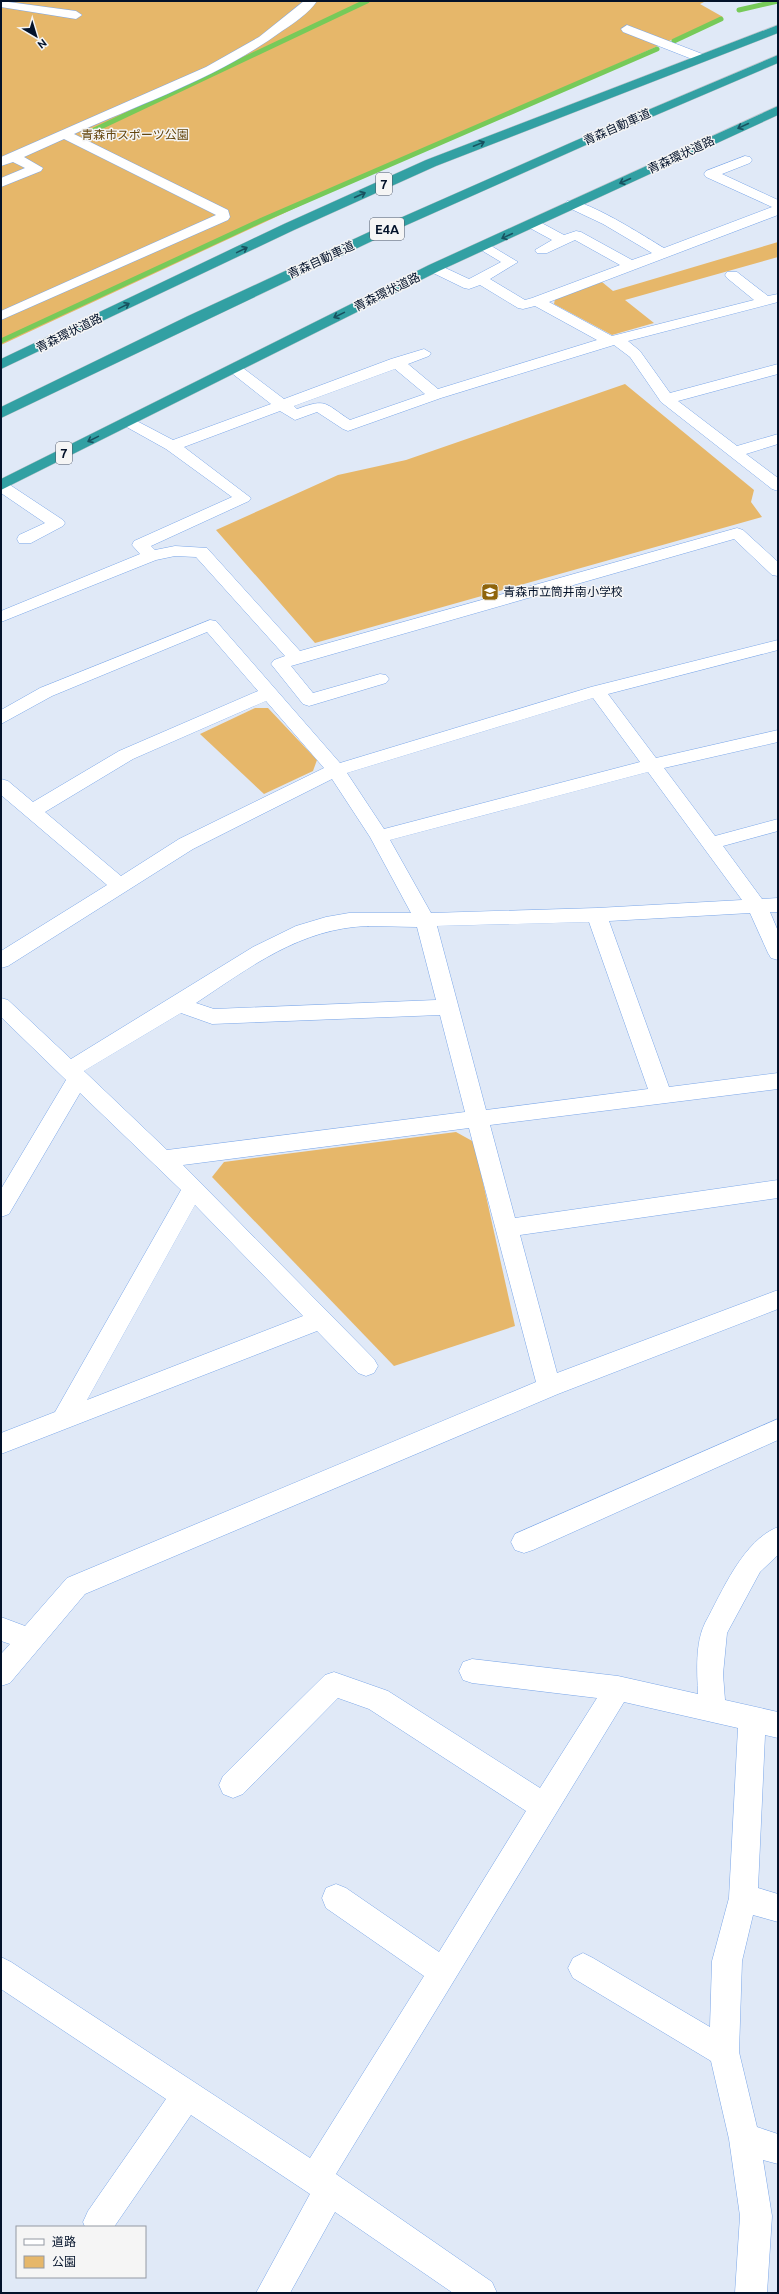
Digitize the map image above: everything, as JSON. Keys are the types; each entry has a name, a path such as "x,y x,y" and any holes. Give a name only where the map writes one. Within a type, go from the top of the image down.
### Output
{"highway":[{"name":"青森環状道路","path":"1,366 289,227 431,163 778,29"},
{"name":"青森自動車道","path":"1,413 356,243 634,119 778,59"},
{"name":"青森環状道路","path":"1,485 434,268 483,247 572,204 778,110"}],"street":[{"path":"1,162 166,92 212,69 255,46 295,16 311,1"},
{"path":"1,3 76,16"},
{"path":"627,29 702,58"},
{"path":"1,316 222,217 223,213 64,134"},
{"path":"1,183 36,168 14,157"},
{"path":"745,160 711,174 778,205"},
{"path":"572,204 608,221 663,253"},
{"path":"480,279 523,305 778,210"},
{"path":"533,224 563,240"},
{"path":"542,250 576,235 631,265"},
{"path":"434,268 468,285 511,262 483,247"},
{"path":"732,275 771,299"},
{"path":"234,368 281,405 295,414 319,406 348,426 436,395 613,341 771,299"},
{"path":"537,301 635,354 666,399 778,486"},
{"path":"172,446 396,362 424,353"},
{"path":"396,362 436,395"},
{"path":"666,399 778,369"},
{"path":"128,422 172,446 243,498 140,545 151,556"},
{"path":"735,452 778,440"},
{"path":"1,485 57,523 25,539"},
{"path":"380,679 310,700 280,664 296,658 737,533 778,571"},
{"path":"1,617 151,556 176,551 201,552 296,658"},
{"path":"1,718 46,692 210,625 336,770 379,837 425,920 549,1387"},
{"path":"1,961 186,844 252,810 336,770 597,691 778,645"},
{"path":"597,691 712,843 757,906 778,953"},
{"path":"33,811 126,754 269,693"},
{"path":"379,837 652,765 778,736"},
{"path":"1,785 120,885"},
{"path":"712,843 778,825"},
{"path":"1,1208 74,1074 179,1004 275,943 312,929 348,920 425,920 597,915 778,904"},
{"path":"597,915 661,1096"},
{"path":"179,1004 212,1016 448,1007"},
{"path":"1,1005 193,1188 322,1319 366,1366"},
{"path":"162,1159 778,1081"},
{"path":"63,1421 193,1188"},
{"path":"508,1228 778,1188"},
{"path":"1,1674 76,1586 549,1387 778,1299"},
{"path":"1,1444 322,1319"},
{"path":"524,1542 778,1429"},
{"path":"712,1710 710,1674 714,1631 751,1564 778,1538"},
{"path":"1,1629 29,1640"},
{"path":"472,1670 618,1688 778,1725"},
{"path":"234,1785 334,1684 378,1700 545,1807"},
{"path":"272,2293 323,2184 443,1972 618,1688"},
{"path":"751,2293 756,2216 744,2139 724,2052 727,1961 743,1898 752,1719"},
{"path":"336,1898 443,1972"},
{"path":"743,1898 778,1908"},
{"path":"583,1968 724,2052"},
{"path":"1,1972 323,2184 481,2293"},
{"path":"98,2222 187,2094"},
{"path":"744,2139 778,2149"}],"green space":[{"name":"青森市スポーツ公園","path":"1,1 706,1 700,4 723,17 323,195 1,345"},
{"path":"778,242 778,257 625,300 654,323 612,335 554,304 555,299 602,282 613,291"},
{"path":"625,384 754,490 751,502 762,517 315,643 216,530 338,475 406,460"},
{"path":"255,708 268,708 317,760 313,771 264,794 200,734"},
{"path":"456,1132 474,1142 515,1326 394,1366 212,1177 224,1162"}],"waterway":[{"path":"90,132 367,1"},
{"path":"739,10 778,1"},
{"path":"674,41 721,19"},
{"path":"1,341 262,220 657,49"}],"place":[{"name":"青森市立筒井南小学校","path":"490,592"}]}
